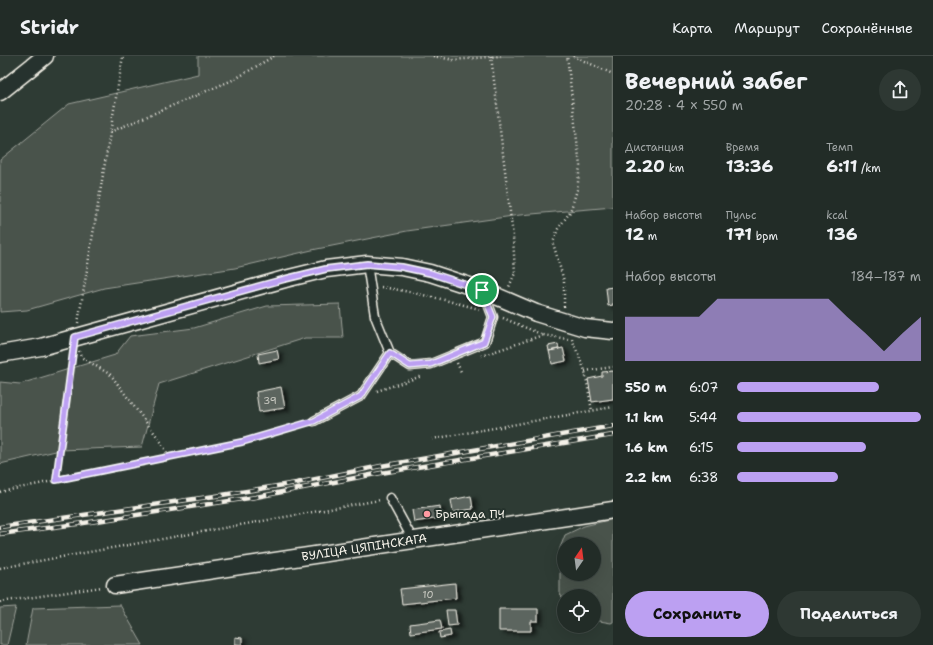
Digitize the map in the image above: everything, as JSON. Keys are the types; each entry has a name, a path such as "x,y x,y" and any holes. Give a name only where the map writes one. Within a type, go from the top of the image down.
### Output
{"street":[{"path":"0,92 45,56"},
{"path":"0,354 41,347 285,279 326,269 367,264 402,267 430,273 482,290 536,313 585,328 613,331"},
{"name":"ВУЛІЦА ЦЯПІНСКАГА","path":"115,585 613,510"}],"lane":[{"path":"367,264 375,316 390,353 410,366 431,364 484,342 493,317 482,290"},
{"path":"314,421 361,396 390,353"},
{"path":"390,498 413,540"}],"path":[{"path":"56,480 75,337 123,56"},
{"path":"110,132 235,79 274,56"},
{"path":"433,56 453,60 501,56"},
{"path":"567,56 580,166 577,190 570,212 558,229 553,243 564,281 564,321 585,371 592,411"},
{"path":"573,56 613,74"},
{"path":"491,57 513,236 515,273 504,299"},
{"path":"370,286 411,292 450,301 492,313 543,335 572,340"},
{"path":"75,337 81,357 111,375 162,443 169,457"},
{"path":"585,371 613,367"},
{"path":"432,439 613,407"},
{"path":"0,492 242,442 314,421"},
{"path":"0,568 390,498"},
{"path":"0,602 115,585"}],"shaded area":[{"path":"198,56 613,56 613,207 520,215 407,231 312,250 235,268 104,288 27,310 0,312 0,160 69,104 198,74"},
{"path":"340,304 343,338 305,338 159,384 142,447 60,450 0,464 0,382 20,384 115,355 130,336 194,328 267,306"},
{"path":"613,519 613,622 601,621 601,589 560,589 560,581 601,581 601,537 564,537 565,535 584,526"},
{"path":"120,605 143,645 26,645 33,608"},
{"path":"16,607 7,645 0,645 0,608"}],"building":[{"path":"613,287 613,305 608,306 606,288"},
{"path":"558,344 559,349 549,351 548,346"},
{"path":"563,348 566,361 552,364 549,351"},
{"path":"277,350 279,359 259,363 258,354"},
{"path":"613,371 613,399 592,402 588,379 602,376 602,372"},
{"path":"281,387 285,408 259,412 256,392"},
{"path":"471,496 473,509 453,512 451,500"},
{"name":"Брыгада ПЧ","path":"440,506 441,518 414,522 412,510"},
{"path":"455,583 456,598 402,604 400,589"},
{"path":"499,609 538,609 538,621 531,621 531,631 499,631"},
{"path":"446,610 455,610 457,625 448,626"},
{"path":"440,620 442,629 411,633 410,624"},
{"path":"450,630 451,636 440,638 439,632"},
{"path":"235,637 242,638 242,645 235,644"}],"railway":[{"path":"0,527 296,483 381,466 613,426"},
{"path":"0,534 256,497 381,473 613,435"}],"place":[{"name":"Брыгада ПЧ","path":"427,514"}],"route":[{"path":"367,264 402,267 430,273 482,290 493,317 484,342 431,364 410,366 390,353 361,396 314,421 242,442 56,480 75,337 285,279 326,269 367,264"}]}
